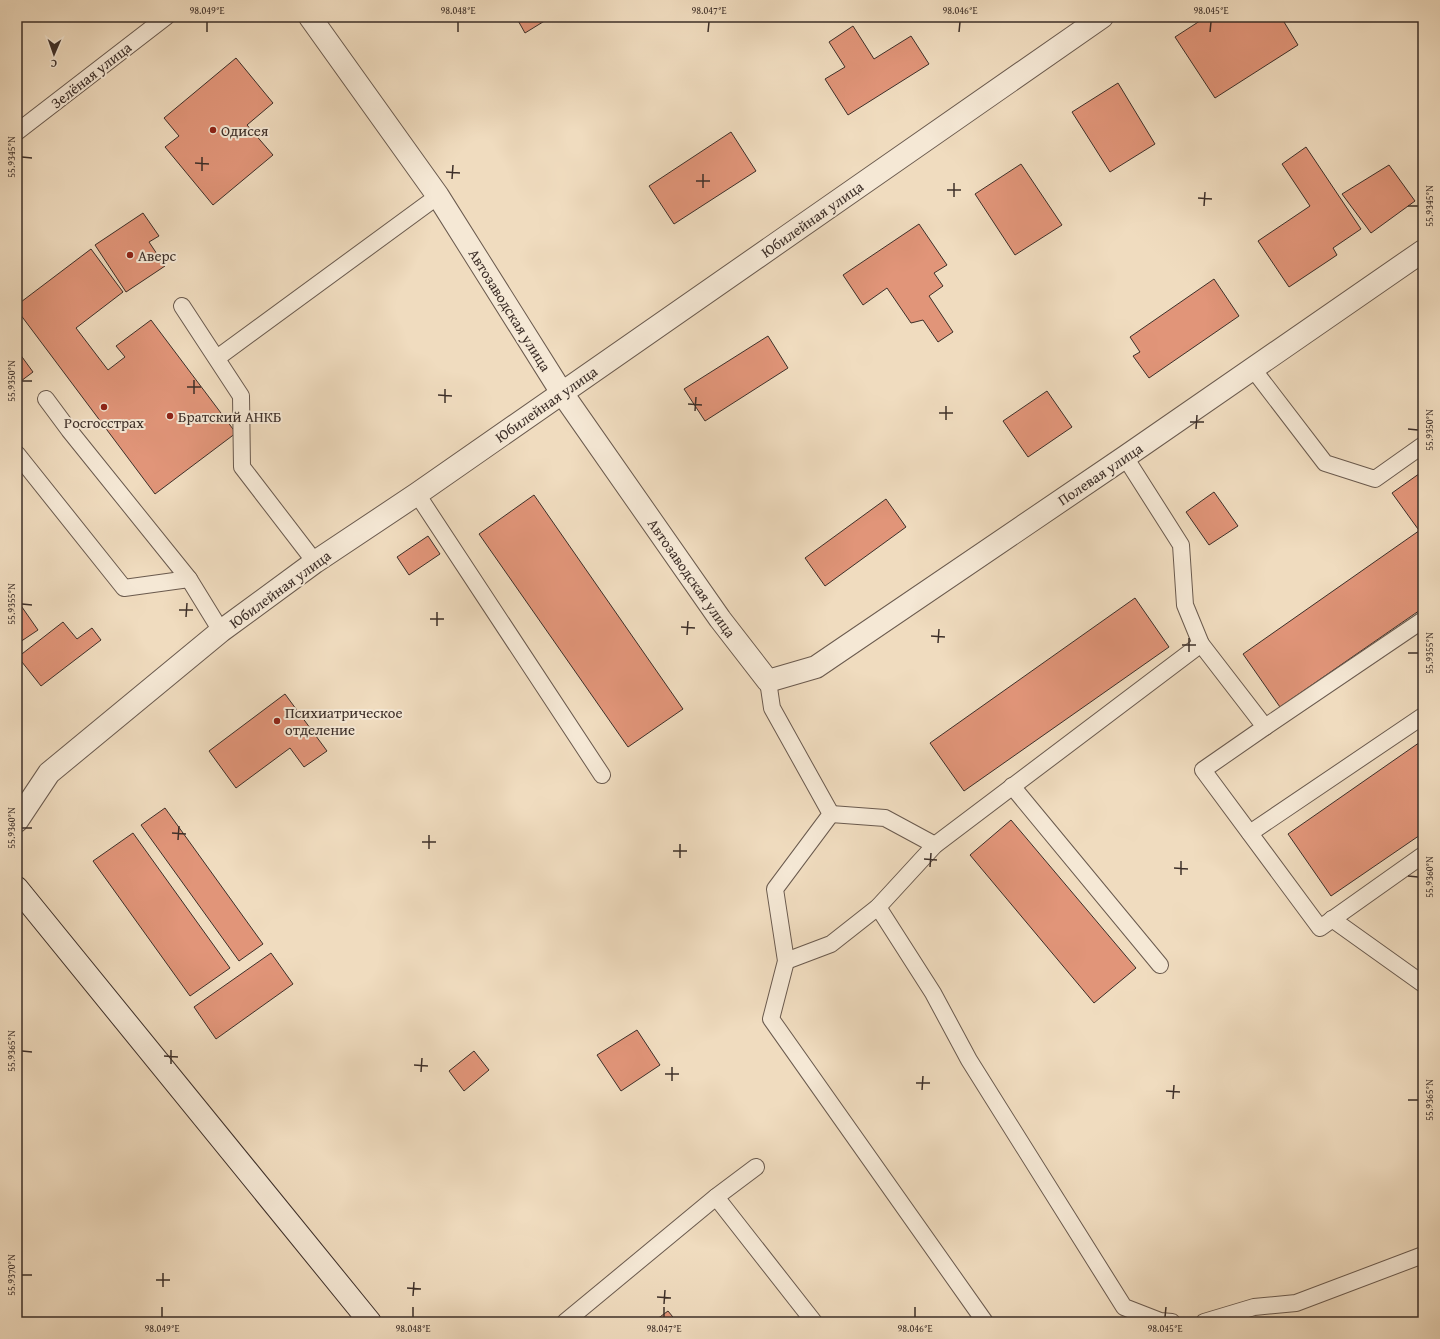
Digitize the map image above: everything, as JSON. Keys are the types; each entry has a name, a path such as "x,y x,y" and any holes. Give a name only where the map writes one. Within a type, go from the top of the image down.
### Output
{"street":[{"name":"Юбилейная улица","path":"17,821 49,773 221,631 315,562 417,494 1102,17"},
{"name":"Автозаводская улица","path":"319,19 438,196 562,393 720,619 768,680"},
{"name":"Полевая улица","path":"768,680 816,666 1125,457 1423,251"},
{"path":"17,888 370,1322"}],"lane":[{"name":"Зелёная улица","path":"17,132 166,17"},
{"path":"216,358 438,196"},
{"path":"182,306 241,396 242,467 315,562"},
{"path":"1252,369 1325,463 1375,479 1423,445"},
{"path":"46,399 189,579 221,631"},
{"path":"17,454 124,588 189,579"},
{"path":"1125,457 1181,545 1185,605 1201,644 1265,726"},
{"path":"417,494 602,775"},
{"path":"1423,620 1265,726 1203,770 1320,928 1423,855"},
{"path":"786,961 831,944 878,908 934,845 1201,644"},
{"path":"768,680 772,708 831,814"},
{"path":"1250,833 1423,716"},
{"path":"1012,786 1160,965"},
{"path":"831,814 885,818 934,845"},
{"path":"831,814 775,889 786,961 771,1019 985,1322"},
{"path":"878,908 933,992 969,1060 1124,1307 1160,1321 1172,1322"},
{"path":"1332,919 1423,984"},
{"path":"565,1322 716,1197 756,1167"},
{"path":"716,1197 814,1322"},
{"path":"1204,1322 1254,1307 1296,1303 1423,1255"}],"building":[{"path":"516,17 551,17 525,33"},
{"path":"1206,17 1281,17 1298,45 1215,98 1175,37"},
{"path":"853,26 874,59 911,36 929,64 848,115 825,79 845,67 829,42"},
{"name":"Одисея","path":"236,58 273,103 247,125 273,155 213,205 165,147 179,136 164,118"},
{"path":"1118,83 1155,144 1110,172 1072,112"},
{"path":"731,132 756,171 674,224 649,186"},
{"path":"1306,147 1361,229 1333,248 1337,255 1289,287 1258,241 1310,206 1282,164"},
{"path":"1021,164 1062,225 1015,255 975,194"},
{"path":"1389,165 1415,201 1371,233 1342,194"},
{"name":"Аверс","path":"143,213 159,236 149,242 165,266 126,292 95,245"},
{"path":"919,224 947,265 934,273 943,286 929,296 953,332 938,342 923,320 911,323 887,288 863,305 843,275"},
{"path":"91,249 123,292 76,328 108,370 125,357 116,346 151,320 236,433 155,494 17,310 17,305"},
{"path":"1214,279 1239,316 1149,378 1133,356 1140,352 1130,337"},
{"path":"768,336 788,368 705,421 684,389"},
{"path":"17,350 33,372 17,384"},
{"path":"1047,391 1072,427 1028,457 1003,421"},
{"path":"1423,471 1423,526 1418,529 1392,493"},
{"path":"1214,492 1238,526 1209,545 1186,512"},
{"path":"534,495 683,709 628,747 479,534"},
{"path":"886,499 906,527 825,586 805,558"},
{"path":"1423,528 1423,608 1280,707 1243,654"},
{"path":"428,536 440,554 409,575 397,557"},
{"path":"1135,598 1169,647 964,791 930,743"},
{"path":"17,600 38,630 17,644"},
{"path":"63,622 77,639 92,628 101,640 41,686 18,657"},
{"name":"Психиатрическое отделение","path":"285,694 327,751 304,767 290,748 236,788 209,751"},
{"path":"1423,740 1423,833 1331,896 1288,834"},
{"path":"165,808 263,944 239,961 141,825"},
{"path":"1011,820 1136,968 1094,1003 970,855"},
{"path":"133,833 230,968 190,996 93,861"},
{"path":"271,953 293,984 216,1039 194,1007"},
{"path":"637,1030 660,1065 621,1091 597,1055"},
{"path":"474,1051 489,1070 464,1091 449,1071"},
{"path":"668,1311 677,1322 653,1322"}],"place":[{"name":"Одисея","path":"213,130"},
{"name":"Аверс","path":"130,255"},
{"name":"Росгосстрах","path":"104,407"},
{"name":"Братский АНКБ","path":"170,416"},
{"name":"Психиатрическое отделение","path":"277,721"}]}
